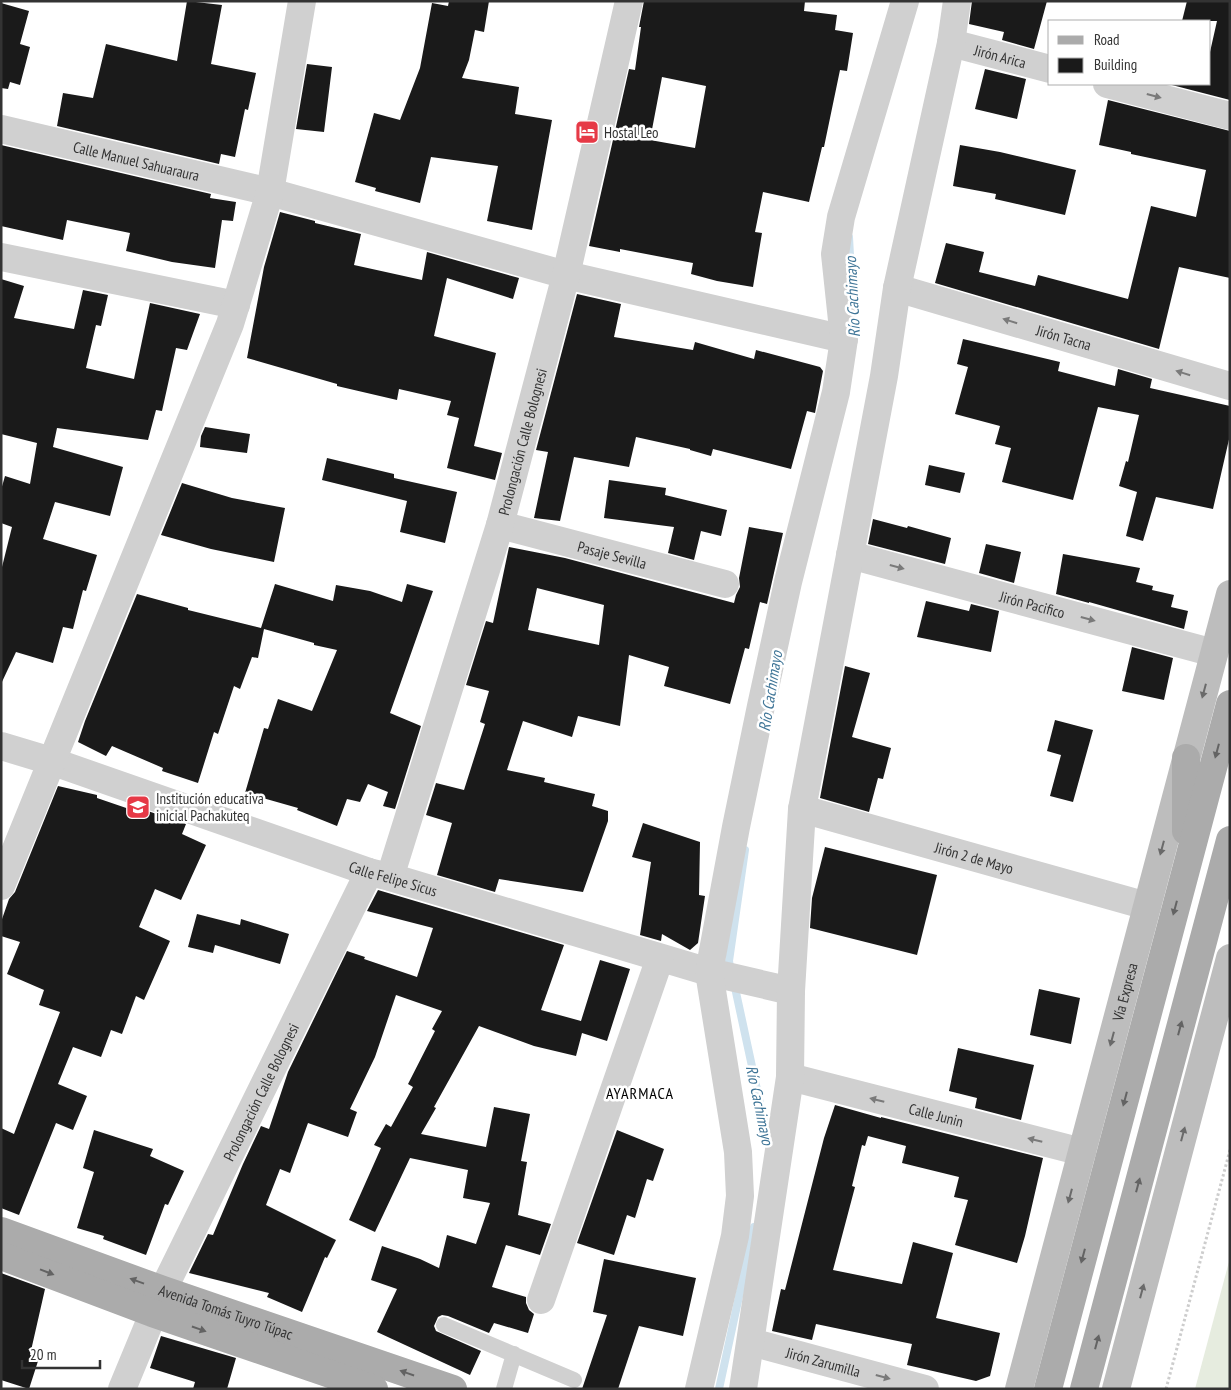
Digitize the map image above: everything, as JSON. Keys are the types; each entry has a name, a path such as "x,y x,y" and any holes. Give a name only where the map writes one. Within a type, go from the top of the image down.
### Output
{"main road":[{"name":"Vía Expresa","path":"1019,1389 1230,594"},
{"name":"Vía Expresa","path":"1048,1389 1230,704"},
{"path":"1186,758 1186,870"},
{"path":"1084,1389 1225,870 1230,840"},
{"path":"1116,1389 1230,958"},
{"name":"Avenida Tomás Tuyro Túpac","path":"1,1231 157,1302 374,1389"},
{"name":"Avenida Tomás Tuyro Túpac","path":"1,1256 453,1389"}],"street":[{"path":"1,886 236,305 270,192 302,1"},
{"name":"Prolongación Calle Bolognesi","path":"122,1389 157,1302 380,874 500,525 566,275 629,1"},
{"path":"698,1389 735,1236 740,1196 738,1152 709,972 736,827 788,582 836,392 844,339 835,254 841,217 905,1"},
{"path":"744,1389 790,1077 791,992 802,809 884,376 897,288 951,43 958,1"},
{"name":"Jirón Arica","path":"951,43 1048,68"},
{"path":"1111,85 1230,116"},
{"name":"Calle Manuel Sahuaraura","path":"1,129 270,192 566,275 844,339"},
{"path":"1,257 236,305"},
{"name":"Jirón Tacna","path":"897,288 1230,386"},
{"name":"Pasaje Sevilla","path":"500,525 725,584"},
{"name":"Jirón Pacifico","path":"850,554 1214,654"},
{"name":"Calle Felipe Sicus","path":"1,746 51,761 380,874 660,958 791,992"},
{"name":"Jirón 2 de Mayo","path":"802,809 1147,906"},
{"path":"541,1300 660,958"},
{"name":"Calle Junin","path":"790,1077 1082,1152"},
{"name":"Jirón Zarumilla","path":"751,1342 925,1389"}],"lane":[{"path":"444,1325 574,1380"},
{"path":"504,1389 514,1354"}],"path":[{"path":"1166,1389 1230,1150"}],"shaded area":[{"path":"1230,1258 1230,1389 1195,1389"}],"building":[{"path":"187,1 222,5 211,64 256,73 248,110 245,109 235,157 221,154 219,164 57,126 63,93 93,98 106,44 177,61"},
{"path":"449,1 489,1 484,32 475,30 469,60 462,78 519,87 515,114 552,120 532,230 487,221 498,166 431,157 420,203 375,191 376,188 355,182 374,113 400,120 420,68 432,3 448,6"},
{"path":"644,1 805,1 804,11 837,15 835,30 853,33 847,71 840,70 824,147 822,147 809,202 763,192 755,232 762,233 753,287 717,281 691,274 693,263 620,249 620,252 589,246 629,69 635,70 641,27 639,27","holes":["662,77 706,86 695,148 650,140"]},
{"path":"972,1 1047,1 1034,49 1002,40 1004,32 969,24"},
{"path":"1187,1 1230,1 1230,100 1172,85 1211,85 1211,48 1217,21 1182,20"},
{"path":"1,3 29,11 20,44 30,47 20,85 10,82 8,89 1,88"},
{"path":"307,64 332,67 324,132 296,129"},
{"path":"985,69 1026,79 1017,119 975,109"},
{"path":"1108,100 1230,131 1230,278 1179,267 1159,349 935,283 946,243 984,252 979,272 1035,286 1038,275 1128,299 1151,206 1196,217 1206,170 1099,145"},
{"path":"1,145 211,194 210,198 236,202 233,221 222,220 215,268 172,262 126,251 130,233 67,220 63,240 1,226"},
{"path":"960,145 1000,152 1076,170 1065,215 995,199 996,194 953,186"},
{"path":"280,212 361,234 354,265 422,280 427,252 519,278 513,299 447,278 434,336 496,353 474,446 502,453 495,480 447,468 459,418 447,415 451,401 399,389 397,400 337,386 337,384 247,358 264,267"},
{"path":"1,279 24,286 14,318 74,329 83,290 108,295 101,326 96,325 86,368 134,379 150,303 200,314 187,350 176,348 162,411 156,410 148,440 57,428 53,447 123,467 110,516 55,502 43,539 97,555 86,591 83,590 73,629 63,627 53,663 16,652 1,684 1,571 12,527 1,523 1,490 5,476 30,484 37,443 1,434"},
{"path":"577,294 621,304 614,337 693,350 695,342 754,359 756,350 820,367 823,371 815,413 807,411 791,469 713,449 711,456 690,449 636,437 629,467 574,457 560,521 534,518 548,452 536,450"},
{"path":"963,339 1060,362 1058,371 1115,386 1118,369 1152,379 1150,388 1230,406 1230,435 1213,509 1156,497 1143,541 1126,536 1137,492 1119,486 1126,461 1128,462 1139,415 1098,407 1073,500 1002,482 1011,448 995,444 1000,426 955,414 968,367 957,364"},
{"path":"205,427 250,434 247,453 200,447 201,436"},
{"path":"327,458 394,474 394,478 457,492 445,543 400,532 407,501 322,480"},
{"path":"929,465 965,473 960,493 925,485"},
{"path":"609,480 666,488 665,495 727,510 721,536 701,531 694,560 668,553 674,527 604,518"},
{"path":"182,483 232,498 285,508 274,562 211,549 161,535"},
{"path":"873,519 951,538 945,564 868,544"},
{"path":"749,527 783,533 767,604 760,602 749,649 745,648 730,704 664,686 669,667 629,655 620,726 578,716 572,737 523,721 507,770 545,778 544,782 595,794 592,806 608,811 608,821 583,892 499,879 495,892 437,875 452,823 426,815 436,783 464,790 485,724 480,722 489,691 466,685 486,621 493,623 509,547 565,558 734,603 740,587 739,578","holes":["537,588 604,605 599,645 528,630"]},
{"path":"986,544 1021,552 1014,583 979,573"},
{"path":"1063,554 1140,568 1136,582 1153,586 1152,590 1174,595 1171,607 1188,611 1184,629 1056,594"},
{"path":"275,584 333,601 336,585 370,591 402,602 407,584 433,591 390,713 421,726 395,809 383,806 388,792 368,784 360,802 347,799 337,826 297,810 298,808 245,793 264,728 268,729 278,699 312,711 337,650 314,645 314,643 264,629 258,658 252,657 240,689 234,686 218,734 214,732 198,783 162,771 163,768 112,746 106,756 78,742 137,594 188,608 188,610 261,628"},
{"path":"926,601 969,611 971,604 999,611 991,652 917,637"},
{"path":"1132,647 1173,658 1164,700 1122,691"},
{"path":"845,666 870,673 852,737 891,748 883,779 878,778 869,812 820,798"},
{"path":"1055,720 1093,730 1073,802 1050,796 1061,755 1047,751"},
{"path":"58,786 97,795 97,798 135,811 136,807 186,824 182,834 206,845 181,900 155,889 139,927 170,941 144,1000 136,996 122,1034 111,1030 101,1057 73,1047 58,1084 87,1096 73,1130 56,1123 19,1215 1,1208 1,1128 14,1134 60,1012 39,1005 44,990 7,974 20,942 1,936 1,922 9,899 15,892"},
{"path":"643,823 700,842 699,895 705,896 698,943 690,950 662,934 661,941 640,935 651,862 632,857"},
{"path":"825,847 937,875 917,955 810,928 812,898"},
{"path":"378,890 564,945 541,1010 581,1021 600,960 630,969 607,1041 582,1033 576,1056 534,1046 479,1026 421,1134 486,1147 494,1107 530,1114 521,1161 527,1162 518,1215 551,1224 540,1255 506,1245 492,1287 526,1297 529,1310 534,1314 528,1333 494,1323 489,1333 448,1316 442,1315 438,1317 434,1326 436,1331 481,1351 470,1375 377,1332 397,1289 371,1280 382,1246 420,1259 439,1268 447,1235 476,1244 490,1203 463,1198 468,1170 410,1158 375,1232 349,1220 381,1148 374,1145 386,1124 391,1127 413,1087 408,1084 435,1031 432,1029 442,1011 396,995 375,1057 350,1109 357,1112 348,1137 308,1123 290,1173 280,1169 266,1205 336,1240 327,1258 325,1257 302,1312 267,1297 269,1293 189,1273 208,1234 213,1235 261,1126 269,1129 288,1072 347,951 365,957 364,959 417,977 433,928 367,911"},
{"path":"197,914 240,925 241,919 289,934 280,964 215,945 213,953 188,947"},
{"path":"1039,989 1080,998 1071,1044 1030,1035"},
{"path":"958,1048 1034,1065 1021,1120 975,1108 977,1098 949,1091"},
{"path":"835,1105 1043,1158 1017,1263 955,1245 968,1200 954,1197 959,1177 902,1163 906,1146 868,1136 865,1146 862,1145 852,1186 855,1187 833,1270 902,1284 913,1242 953,1253 936,1318 1000,1333 990,1376 976,1381 907,1365 912,1344 816,1324 812,1340 772,1331 781,1289 785,1290 824,1138"},
{"path":"94,1130 153,1149 150,1156 184,1171 168,1205 165,1204 146,1255 103,1239 104,1236 77,1228 94,1172 83,1168"},
{"path":"617,1130 664,1149 653,1181 647,1179 635,1218 627,1215 614,1255 577,1243"},
{"path":"604,1259 696,1278 683,1336 639,1326 618,1389 582,1389 607,1315 593,1312"},
{"path":"1,1273 45,1289 30,1355 39,1358 29,1389 1,1380"},
{"path":"161,1336 236,1358 227,1389 193,1389 195,1382 150,1368"}],"waterway":[{"name":"Río Cachimayo","path":"849,237 852,293"},
{"name":"Río Cachimayo","path":"731,972 729,961 745,850"},
{"name":"Río Cachimayo","path":"734,983 769,1145"},
{"name":"Río Cachimayo","path":"719,1389 754,1227"}],"place":[{"name":"Hostal Leo","path":"587,132"},
{"name":"Institución educativa inicial Pachakuteq","path":"138,807"}],"district":[{"name":"AYARMACA","path":"640,1093"}]}
